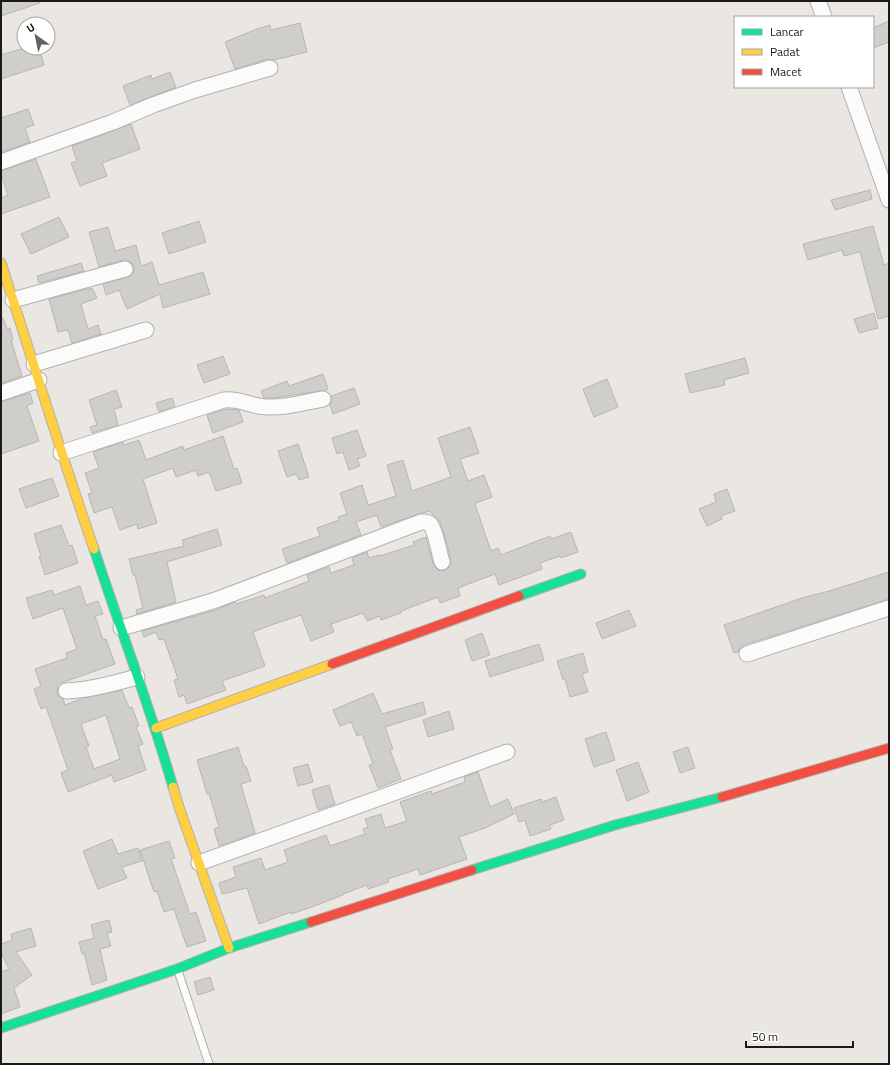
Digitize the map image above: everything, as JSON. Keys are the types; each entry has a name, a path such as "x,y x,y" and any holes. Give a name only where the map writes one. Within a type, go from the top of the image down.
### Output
{"street":[{"path":"818,1 824,16"},
{"path":"1,162 72,135 113,122 180,95 270,68"},
{"path":"849,88 889,200"},
{"path":"1,263 61,453 137,677 156,728 180,810 229,948"},
{"path":"13,300 125,269"},
{"path":"34,364 146,330"},
{"path":"1,393 39,380"},
{"path":"61,453 224,400 234,399 265,407 279,407 323,399"},
{"path":"121,628 213,601 421,522 430,524 442,562"},
{"path":"156,728 580,574"},
{"path":"748,654 889,608"},
{"path":"66,691 101,687 137,677"},
{"path":"1,1028 177,969 229,948 615,825 737,793 889,748"},
{"path":"199,863 507,752"}],"lane":[{"path":"177,969 209,1064"}],"building":[{"path":"1,1 40,1 40,3 1,16"},
{"path":"889,21 889,42 874,48 874,28"},
{"path":"300,23 307,52 274,60 267,59 235,69 225,42 270,25 271,30"},
{"path":"16,50 16,56 41,56 44,65 1,79 1,55"},
{"path":"170,72 176,87 130,105 123,86 151,75 152,79"},
{"path":"28,109 34,125 25,128 30,142 1,152 1,118"},
{"path":"131,124 140,149 102,163 107,176 80,186 71,163 77,161 72,146"},
{"path":"36,159 50,197 1,214 1,198 8,195 1,171"},
{"path":"870,190 872,199 835,210 831,200"},
{"path":"59,217 69,237 31,254 21,234"},
{"path":"199,221 206,242 169,254 162,233"},
{"path":"873,226 884,265 889,263 889,316 878,319 860,252 844,256 842,250 808,260 803,244"},
{"path":"108,227 115,251 136,245 141,266 152,262 159,285 203,272 210,294 163,308 160,294 127,309 119,290 106,295 103,284 131,276 134,272 134,266 128,260 123,260 99,267 89,232"},
{"path":"81,263 84,271 39,283 37,276"},
{"path":"92,288 97,298 81,304 88,329 98,325 101,334 72,343 68,330 58,332 49,299"},
{"path":"874,313 878,328 859,333 854,319"},
{"path":"1,318 3,318 7,329 10,328 13,340 11,340 22,376 1,383"},
{"path":"223,356 230,374 204,383 197,365"},
{"path":"745,358 749,373 724,380 725,385 690,393 685,374"},
{"path":"323,374 328,389 326,390 274,398 264,398 261,391 287,381 289,386"},
{"path":"607,379 618,407 594,417 583,389"},
{"path":"354,388 360,404 333,414 330,405 332,402 331,396"},
{"path":"116,390 122,407 114,409 118,425 92,433 90,427 97,425 89,400"},
{"path":"30,393 33,403 27,406 39,441 1,454 1,402"},
{"path":"172,398 175,406 159,412 156,403"},
{"path":"226,409 239,410 243,422 213,433 207,415"},
{"path":"470,427 479,453 460,459 468,481 484,475 492,497 475,504 491,551 498,548 501,555 550,536 551,539 571,532 578,552 540,563 542,569 499,585 495,574 458,588 460,596 440,603 438,597 381,620 380,616 367,621 363,613 331,624 334,632 311,641 301,615 274,624 253,632 265,666 222,681 226,690 187,704 184,695 179,697 174,680 178,679 164,639 159,640 156,632 144,637 142,631 216,610 235,602 236,604 264,595 265,598 309,581 307,575 329,567 331,573 354,565 352,558 367,552 369,558 380,556 414,545 413,542 426,537 433,564 440,571 444,571 448,568 451,565 451,560 444,534 440,522 430,511 381,527 377,515 356,522 361,535 287,563 282,549 320,536 317,528 339,520 338,517 347,514 340,493 362,485 368,505 396,496 387,465 403,460 412,491 451,477 438,438"},
{"path":"357,430 366,456 357,459 360,466 349,470 343,452 337,454 332,438"},
{"path":"223,436 234,469 237,468 242,483 216,491 209,472 198,476 196,470 176,477 173,468 143,479 157,523 138,529 137,524 120,530 112,507 94,513 88,494 92,493 85,473 99,468 93,452 123,442 124,445 139,440 146,460 183,446 184,450"},
{"path":"298,444 309,477 299,480 296,474 287,477 278,451"},
{"path":"52,478 59,496 26,508 19,489"},
{"path":"727,489 735,511 721,516 722,519 707,526 699,509 716,502 714,494"},
{"path":"61,525 69,546 72,545 78,563 45,575 34,534"},
{"path":"217,529 222,545 167,562 176,602 137,614 136,610 143,608 135,575 133,575 129,559 184,546 182,540"},
{"path":"889,572 889,599 744,645 738,652 734,653 724,625 802,598"},
{"path":"80,586 86,605 98,601 103,614 95,616 103,640 106,639 115,664 58,684 58,696 63,699 65,705 83,698 122,690 129,708 132,707 139,726 136,727 143,744 138,746 146,770 114,782 112,775 68,792 61,773 68,770 46,707 41,709 34,689 41,686 35,669 67,658 66,653 77,649 63,608 33,619 26,598 52,590 54,595","holes":["106,715 120,759 94,769 86,747 89,746 81,724"]},
{"path":"629,610 636,626 602,639 596,623"},
{"path":"482,633 490,655 472,661 465,640"},
{"path":"539,644 544,660 490,677 485,661"},
{"path":"583,653 588,672 582,674 588,692 570,697 565,679 563,680 557,661"},
{"path":"373,693 382,714 423,702 426,714 385,727 393,749 390,750 401,779 378,788 369,765 373,764 362,734 357,736 351,722 340,726 333,710"},
{"path":"449,711 454,729 428,737 423,720"},
{"path":"606,732 615,760 594,767 585,739"},
{"path":"238,747 251,781 241,784 255,833 219,846 214,829 219,827 197,760"},
{"path":"688,747 695,768 680,773 673,752"},
{"path":"638,762 649,792 627,801 616,770"},
{"path":"308,764 313,782 298,786 293,768"},
{"path":"478,772 490,807 508,799 514,814 485,828 459,837 467,859 420,875 418,869 388,879 389,882 368,889 367,885 309,908 291,914 291,912 259,924 247,888 222,894 219,883 236,877 233,867 261,858 265,870 288,862 284,850 326,835 330,846 365,834 363,829 368,827 365,819 381,814 385,828 407,821 400,802 431,791 432,794 465,782 464,777"},
{"path":"329,785 335,804 318,810 312,790"},
{"path":"556,797 564,820 550,825 551,829 530,836 525,820 519,822 514,808 541,799 542,802"},
{"path":"112,839 118,854 138,848 142,861 122,867 127,878 98,889 83,851"},
{"path":"169,841 175,858 171,859 190,914 196,912 206,941 187,947 174,909 164,912 157,891 154,892 140,850"},
{"path":"109,920 112,932 107,933 111,946 100,949 107,980 92,985 84,953 82,954 79,942 94,938 91,925"},
{"path":"31,928 36,946 16,952 32,975 14,988 20,1007 1,1014 1,972 9,969 1,952 1,944 12,940 11,934"},
{"path":"210,977 214,990 198,995 194,982"}],"traffic: fast":[{"path":"94,549 145,697 173,787"},
{"path":"519,596 581,574"},
{"path":"472,870 615,825 722,797"},
{"path":"1,1028 177,969 229,948 311,922"}],"traffic: slow":[{"path":"1,263 94,549"},
{"path":"156,728 332,664"},
{"path":"173,787 229,948"}],"traffic: jam":[{"path":"332,664 519,596"},
{"path":"722,797 889,748"},
{"path":"311,922 472,870"}]}
